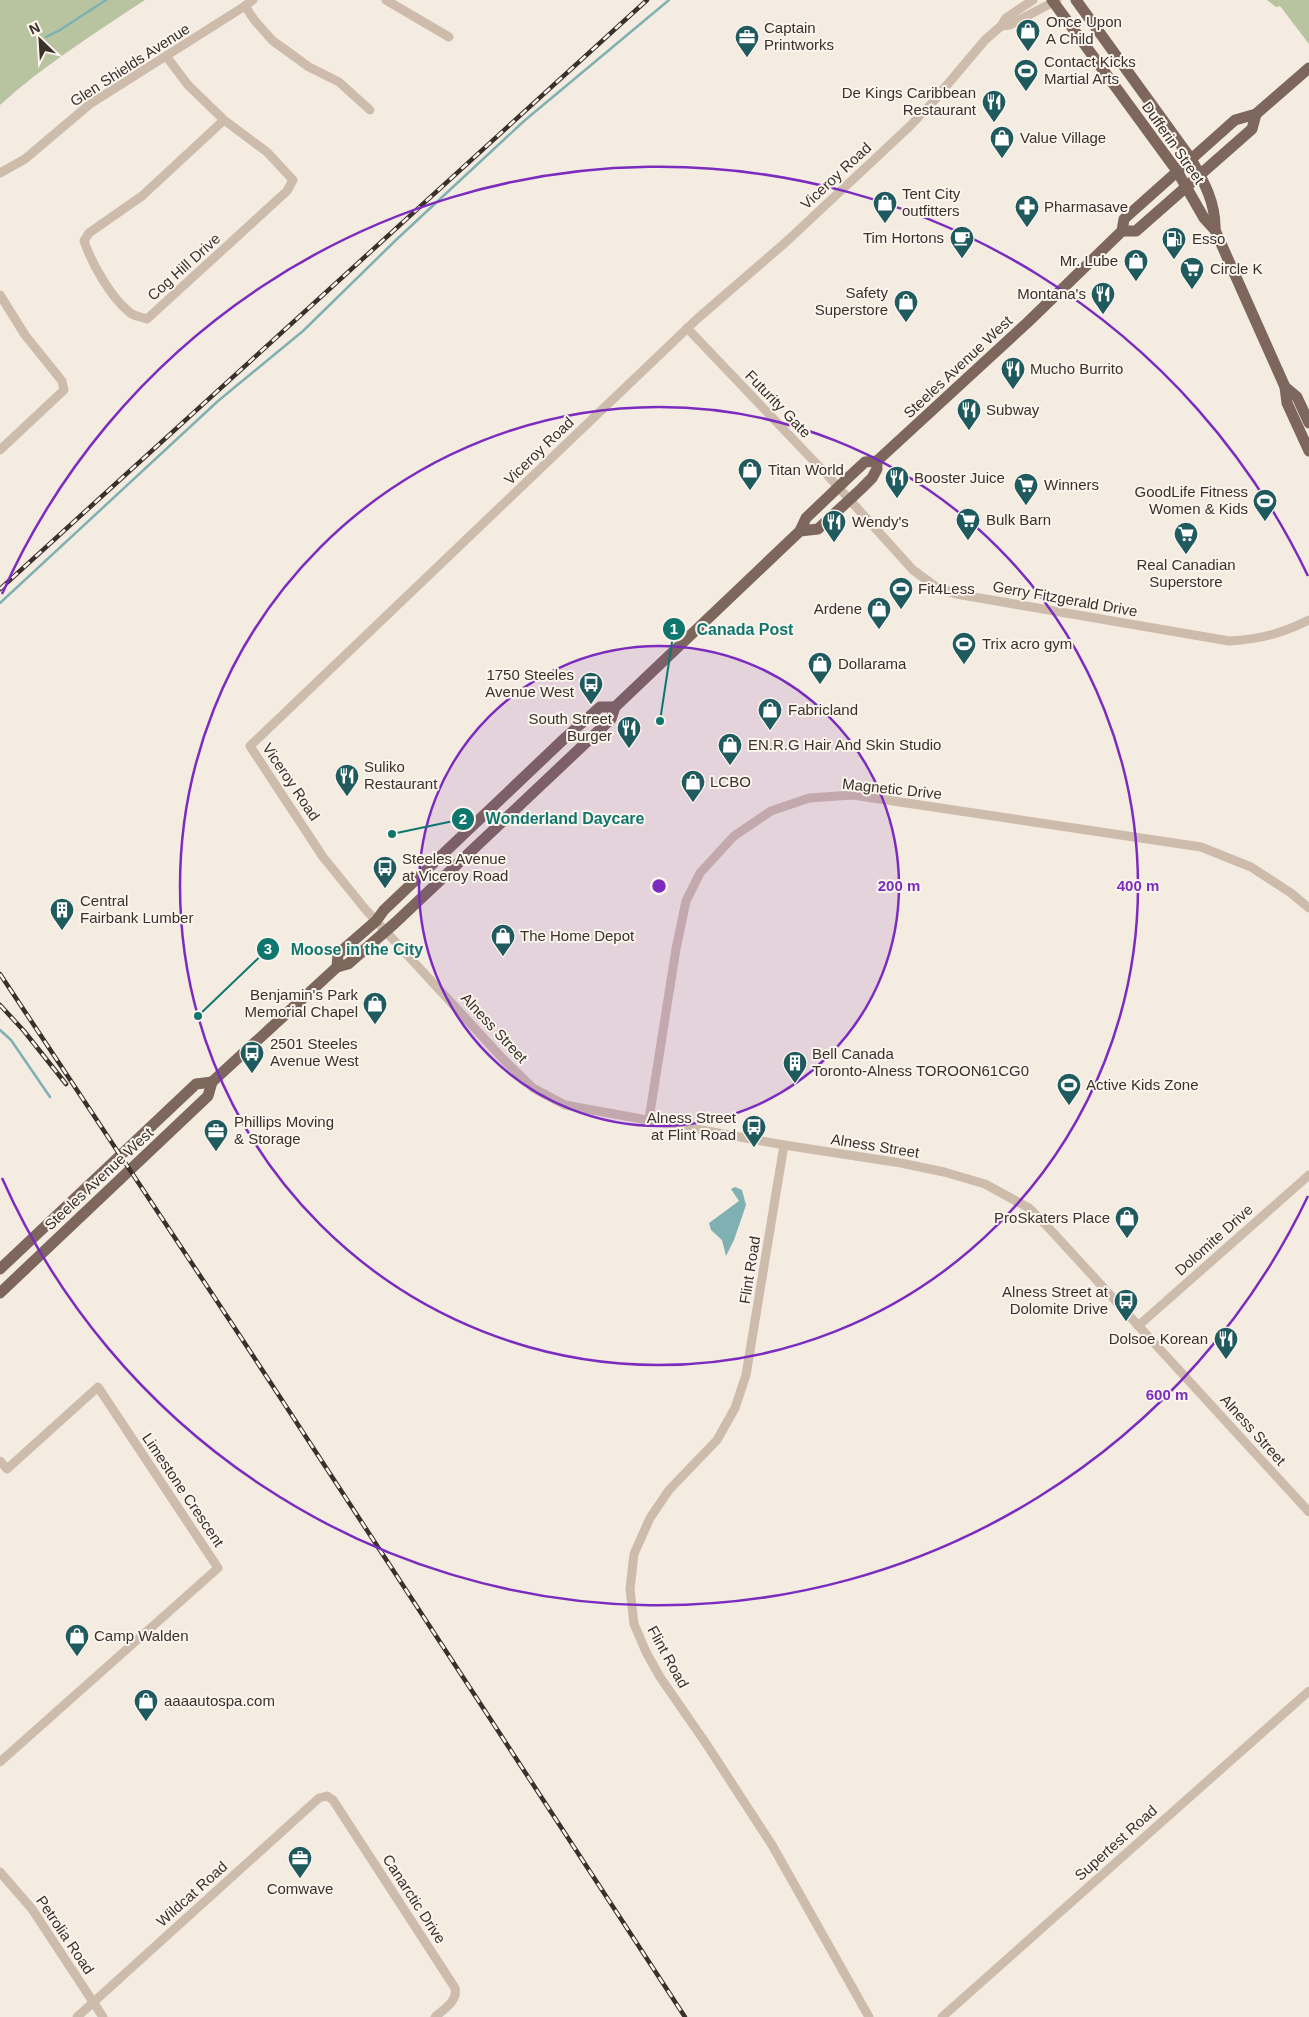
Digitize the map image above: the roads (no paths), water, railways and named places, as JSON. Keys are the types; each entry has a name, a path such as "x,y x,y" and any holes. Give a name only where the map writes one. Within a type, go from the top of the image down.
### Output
{"main road":[{"name":"Dufferin Street","path":"1076,0 1191,158 1216,212 1215,230"},
{"name":"Dufferin Street","path":"1054,1 1177,171 1204,218 1215,230 1285,387 1287,403 1309,451"},
{"name":"Steeles Avenue West","path":"0,1293 208,1096 212,1082 336,967 348,964 385,932 611,720 615,707 800,531 806,518 837,488 865,462 877,461 1028,322 1122,231 1124,218 1235,120 1256,114 1309,68"},
{"name":"Steeles Avenue West","path":"1122,231 1136,231 1186,185 1252,129 1256,114"},
{"name":"Dufferin Street","path":"1285,387 1297,397 1309,423"},
{"name":"Steeles Avenue West","path":"800,531 818,529 872,478 877,469 877,461"},
{"name":"Steeles Avenue West","path":"336,967 338,954 376,921 384,910 566,737 600,707 615,707"},
{"path":"566,737 578,750"},
{"name":"Steeles Avenue West","path":"0,1269 196,1084 212,1082"}],"street":[{"path":"386,0 450,38"},
{"name":"Viceroy Road","path":"376,921 323,856 250,746 687,328 786,242 910,126 985,40 1001,26 1006,18 1033,0"},
{"name":"Viceroy Road","path":"1001,26 1010,25 1054,1"},
{"path":"249,3 255,21 273,41 309,67 339,82 370,110"},
{"name":"Glen Shields Avenue","path":"0,173 25,159 90,104 249,3"},
{"name":"Cog Hill Drive","path":"166,56 188,85 224,120 267,152 293,180 287,191 147,319 130,313 102,279 89,256 84,241 89,233 142,196 224,120"},
{"path":"0,295 25,335 62,381 64,390 0,450"},
{"name":"Futurity Gate","path":"687,328 849,500"},
{"name":"Gerry Fitzgerald Drive","path":"849,500 914,570 935,586 956,594 1229,641 1259,639 1309,620"},
{"name":"Magnetic Drive","path":"649,1119 676,949 686,901 700,874 734,836 771,810 809,798 853,795 1201,848 1251,867 1291,893 1309,908"},
{"name":"Alness Street","path":"376,921 503,1059 533,1088 565,1105 784,1145 902,1163 944,1172 985,1184 1029,1208 1309,1512"},
{"name":"Flint Road","path":"784,1145 746,1376 735,1408 717,1440 669,1490 650,1518 634,1554 630,1590 634,1624 646,1652 660,1677 772,1845 869,2017"},
{"name":"Dolomite Drive","path":"1138,1326 1309,1175"},
{"name":"Limestone Crescent","path":"0,1461 7,1469 98,1387 218,1568 0,1762"},
{"name":"Supertest Road","path":"942,2017 1309,1691"},
{"name":"Wildcat Road","path":"77,2017 319,1798 327,1796"},
{"name":"Canarctic Drive","path":"327,1796 333,1800 455,1988 456,1993 453,2001 435,2017"},
{"name":"Petrolia Road","path":"0,1872 28,1902 103,2017"}],"water":[{"path":"735,1187 742,1190 746,1205 734,1240 726,1256 722,1240 711,1230 709,1223 739,1201 731,1189"}],"waterway":[{"path":"46,37 106,0"},
{"path":"0,603 218,401 303,331 397,239 524,121 669,0"},
{"path":"0,1030 11,1040 50,1097"}],"railway":[{"path":"0,589 647,0"},
{"path":"0,974 242,1339 685,2017"},
{"path":"0,1005 24,1031 66,1084"}],"place":[{"name":"Once Upon A Child","path":"1028,52"},
{"name":"Captain Printworks","path":"747,58"},
{"name":"Contact Kicks Martial Arts","path":"1026,92"},
{"name":"De Kings Caribbean Restaurant","path":"994,123"},
{"name":"Value Village","path":"1002,159"},
{"name":"Tent City outfitters","path":"885,224"},
{"name":"Pharmasave","path":"1027,228"},
{"name":"Tim Hortons","path":"962,259"},
{"name":"Esso","path":"1174,260"},
{"name":"Mr. Lube","path":"1136,282"},
{"name":"Circle K","path":"1192,290"},
{"name":"Montana's","path":"1103,315"},
{"name":"Safety Superstore","path":"906,323"},
{"name":"Mucho Burrito","path":"1013,390"},
{"name":"Subway","path":"969,431"},
{"name":"Titan World","path":"750,491"},
{"name":"Booster Juice","path":"897,499"},
{"name":"Winners","path":"1026,506"},
{"name":"GoodLife Fitness Women & Kids","path":"1265,522"},
{"name":"Bulk Barn","path":"968,541"},
{"name":"Wendy's","path":"834,543"},
{"name":"Real Canadian Superstore","path":"1186,555"},
{"name":"Fit4Less","path":"901,610"},
{"name":"Ardene","path":"879,630"},
{"name":"Trix acro gym","path":"964,665"},
{"name":"Dollarama","path":"820,685"},
{"name":"1750 Steeles Avenue West","path":"591,705"},
{"name":"Canada Post","path":"660,721"},
{"name":"Fabricland","path":"770,731"},
{"name":"South Street Burger","path":"629,749"},
{"name":"EN.R.G Hair And Skin Studio","path":"730,766"},
{"name":"Suliko Restaurant","path":"347,797"},
{"name":"LCBO","path":"693,803"},
{"name":"Wonderland Daycare","path":"392,834"},
{"name":"Steeles Avenue at Viceroy Road","path":"385,889"},
{"name":"Central Fairbank Lumber","path":"62,931"},
{"name":"The Home Depot","path":"503,957"},
{"name":"Moose in the City","path":"198,1016"},
{"name":"Benjamin's Park Memorial Chapel","path":"375,1025"},
{"name":"2501 Steeles Avenue West","path":"252,1074"},
{"name":"Bell Canada Toronto-Alness TOROON61CG0","path":"795,1084"},
{"name":"Active Kids Zone","path":"1069,1106"},
{"name":"Alness Street at Flint Road","path":"754,1148"},
{"name":"Phillips Moving & Storage","path":"216,1152"},
{"name":"ProSkaters Place","path":"1127,1239"},
{"name":"Alness Street at Dolomite Drive","path":"1126,1322"},
{"name":"Dolsoe Korean","path":"1226,1360"},
{"name":"Camp Walden","path":"77,1657"},
{"name":"aaaautospa.com","path":"146,1722"},
{"name":"Comwave","path":"300,1879"}]}
